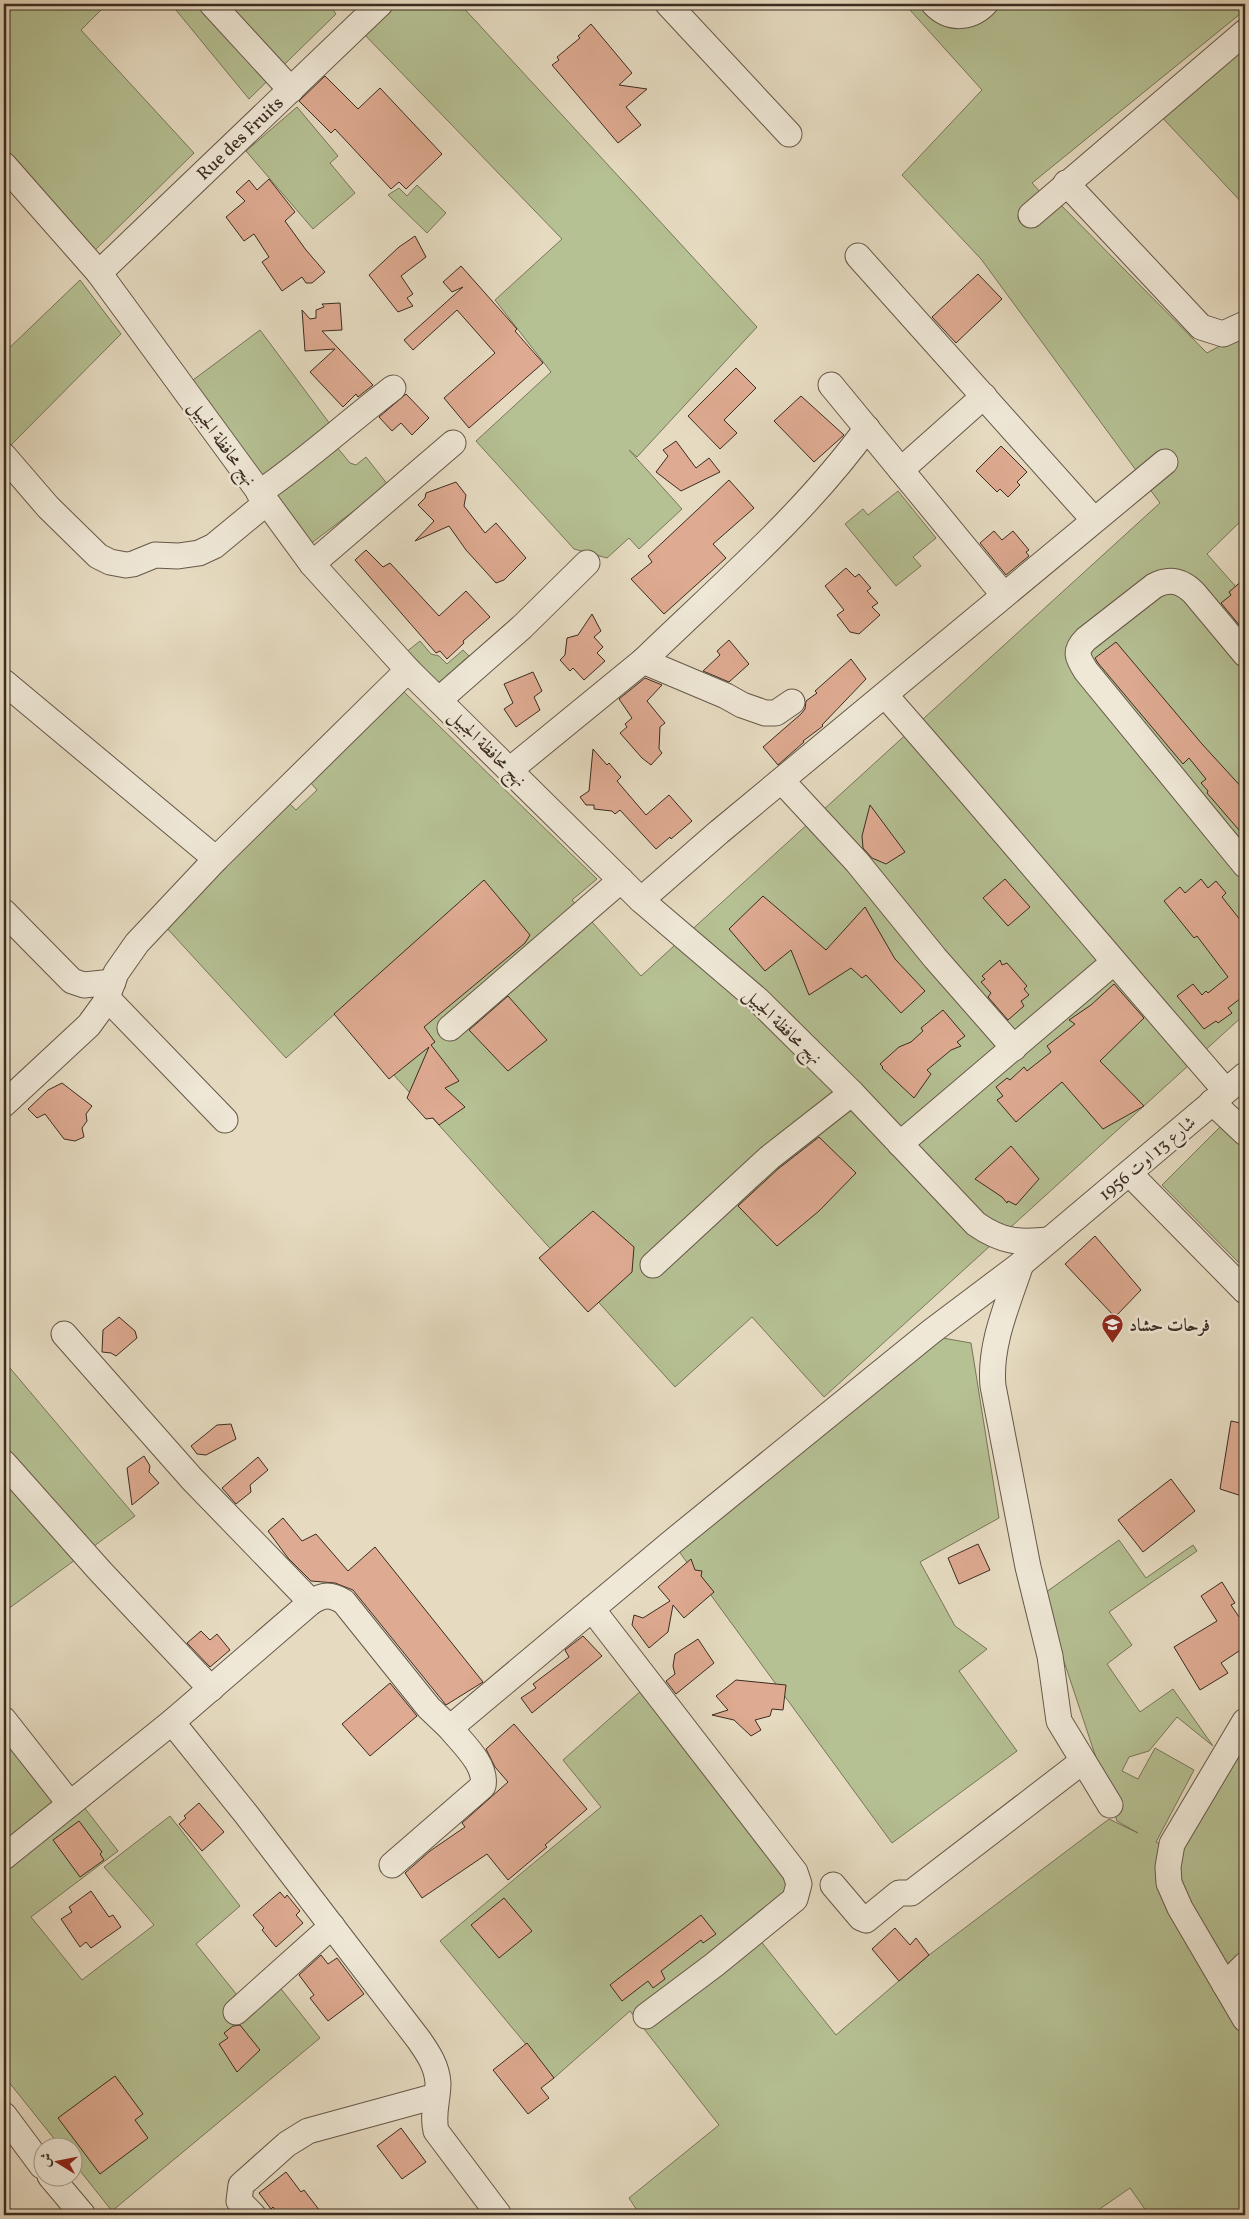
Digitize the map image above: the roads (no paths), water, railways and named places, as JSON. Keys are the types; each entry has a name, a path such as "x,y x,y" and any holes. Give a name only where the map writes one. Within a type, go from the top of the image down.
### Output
{"street":[{"path":"212,4 291,90"},
{"name":"Rue des Fruits","path":"99,273 380,4"},
{"path":"668,4 789,134"},
{"path":"934,4 951,16 965,15 980,9 985,4"},
{"path":"1031,215 1066,183 1245,32"},
{"name":"نهج محافظة الجبيل","path":"4,165 99,273 312,564 408,670 511,769 641,900 758,1000 852,1093 976,1224 992,1235 1023,1242 1049,1240"},
{"path":"1066,183 1201,327 1222,334 1245,324"},
{"path":"858,256 1094,520"},
{"path":"831,384 1003,594"},
{"path":"4,456 48,507 89,564 110,562 126,565 155,555 178,556 199,553 214,546 286,475 342,427 393,388"},
{"path":"901,470 984,396"},
{"path":"511,769 643,661 761,547 831,474 867,428"},
{"path":"312,564 453,443"},
{"path":"641,900 719,832 885,695 1003,594 1165,462"},
{"path":"440,699 522,627 587,563"},
{"path":"1245,654 1187,586 1172,581 1154,586 1086,638 1080,645 1078,652 1079,660 1086,671 1245,864"},
{"path":"643,661 726,696 742,705 765,713 776,713 792,702"},
{"path":"4,1104 89,1025 110,990 119,968 137,943 216,859 408,670"},
{"path":"4,682 216,859"},
{"path":"885,695 1006,833 1114,962 1219,1096 1245,1133"},
{"path":"782,781 857,862 935,958 1014,1048"},
{"path":"450,1028 621,880"},
{"path":"4,912 72,981 110,990 225,1120"},
{"path":"900,1144 1114,962"},
{"name":"شارع 13 اوت 1956","path":"450,1728 932,1331 1020,1264 1130,1174 1245,1075"},
{"path":"653,1265 769,1158 852,1093"},
{"path":"1130,1174 1245,1291"},
{"path":"1020,1264 994,1351 992,1367 993,1386 1028,1567 1050,1656 1059,1722 1110,1805"},
{"path":"64,1334 192,1479 311,1602"},
{"path":"4,1463 100,1571 211,1688"},
{"path":"4,1857 172,1722 311,1602 328,1595 335,1596 344,1602 429,1708 450,1728 482,1769 485,1777 483,1786 392,1865"},
{"path":"592,1610 795,1872 799,1884 795,1899 714,1965 646,2016"},
{"path":"4,1720 70,1804"},
{"path":"1245,1721 1172,1844 1168,1867 1169,1883 1180,1908 1245,2019"},
{"path":"172,1722 419,2040 432,2060 438,2084 433,2118 436,2131 499,2215"},
{"path":"834,1885 861,1918 866,1920 899,1892 911,1893 1083,1761"},
{"path":"236,2012 332,1926"},
{"path":"1225,1985 1245,1965"},
{"path":"253,2215 239,2201 241,2185 298,2136 323,2126 436,2096"},
{"path":"4,2115 32,2153"},
{"path":"58,2186 83,2215"}],"place":[{"name":"فرحات حشاد","path":"1113,1344"}]}
